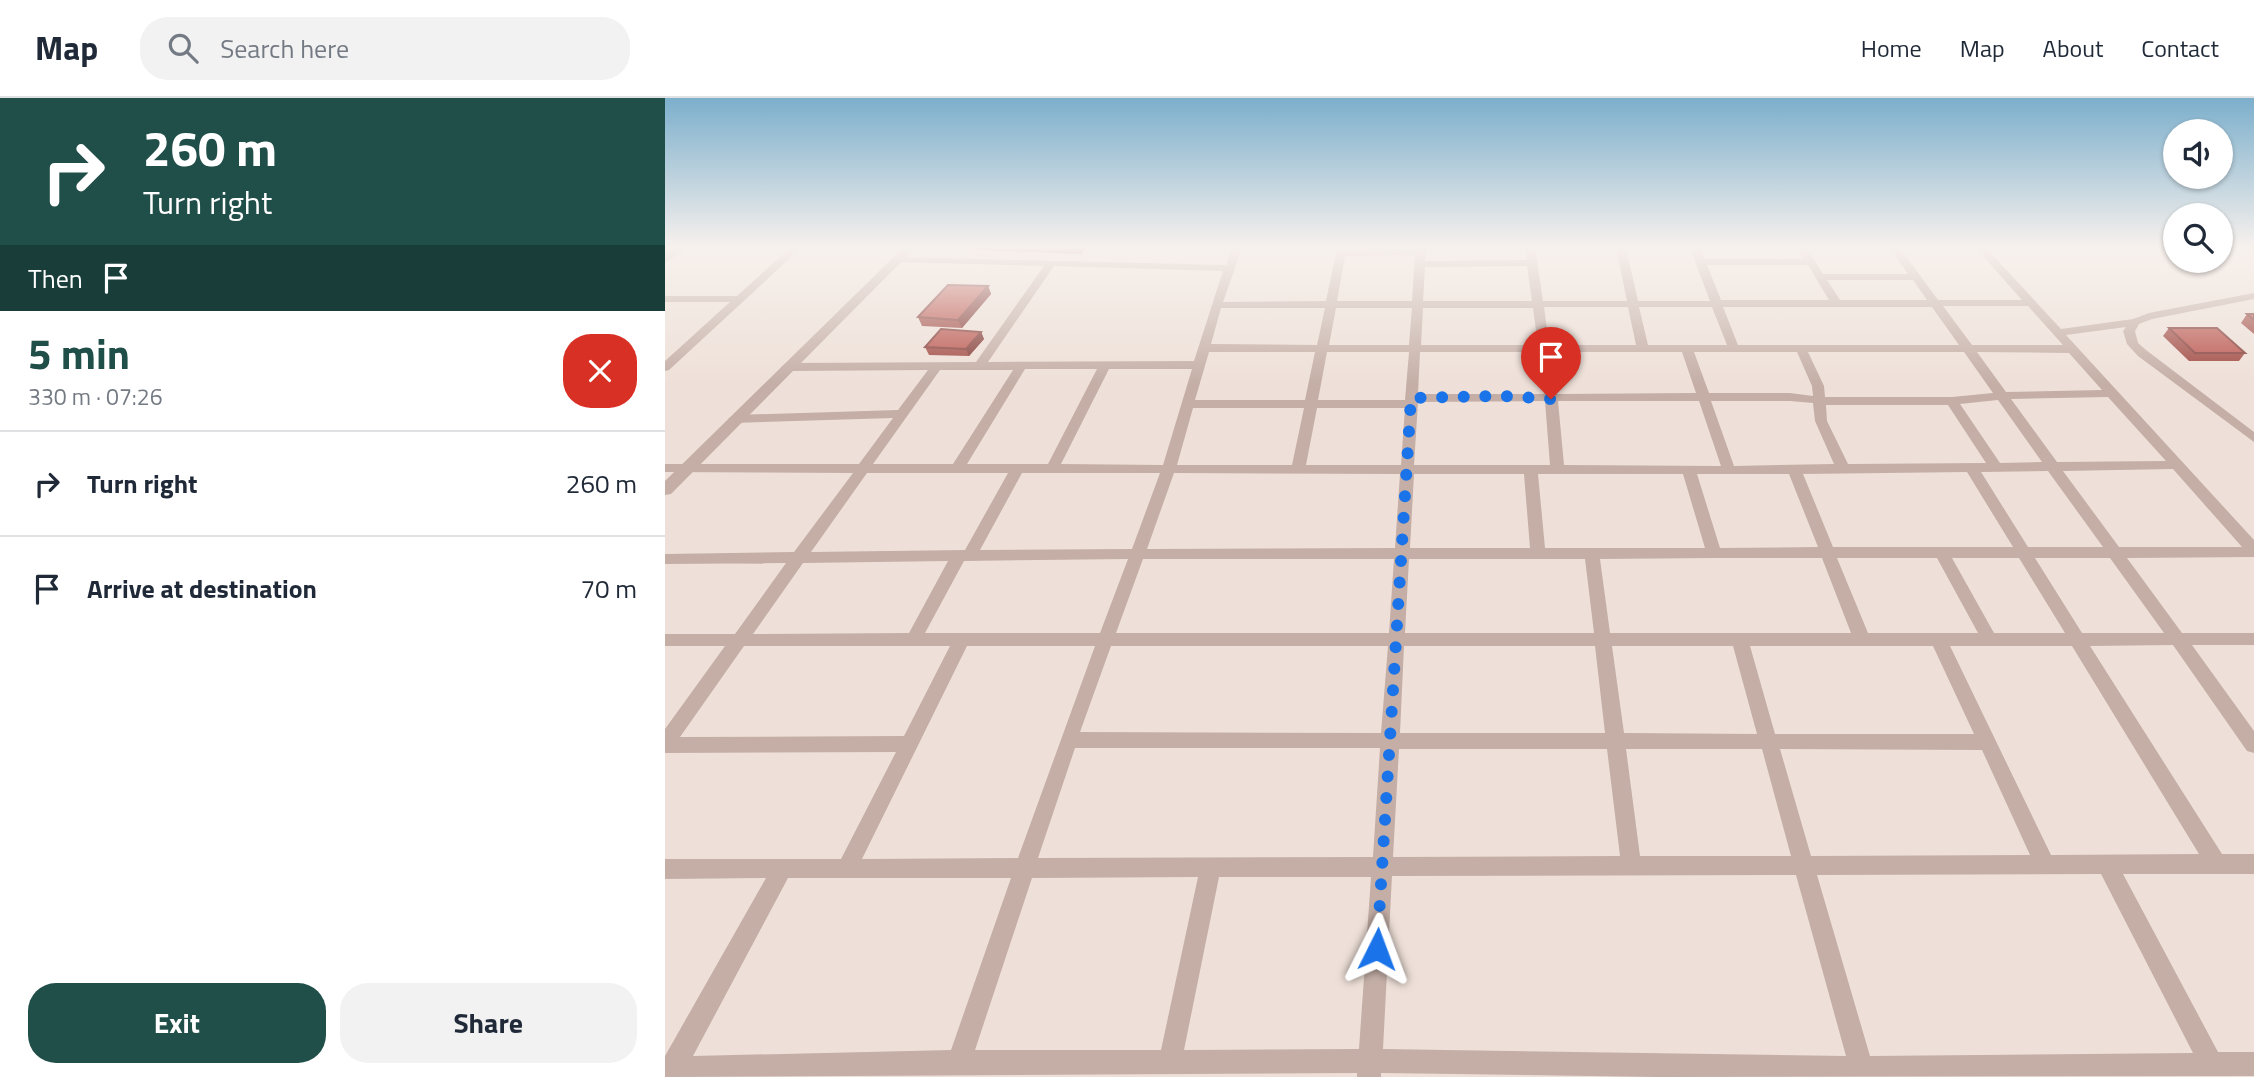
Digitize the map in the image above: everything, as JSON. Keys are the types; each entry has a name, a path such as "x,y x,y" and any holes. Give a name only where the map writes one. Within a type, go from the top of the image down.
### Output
{"street":[{"path":"665,367 745,294"},
{"path":"665,490 862,294"},
{"path":"980,366 1030,294"},
{"path":"957,1070 1068,740 1135,554 1169,469 1220,294"},
{"path":"1297,469 1333,294"},
{"path":"1369,1069 1418,294"},
{"path":"1536,294 1551,399 1557,469"},
{"path":"1632,294 1643,349"},
{"path":"1713,294 1734,349"},
{"path":"1830,294 1836,304"},
{"path":"1928,294 2254,745"},
{"path":"2022,294 2254,551"},
{"path":"2057,333 2134,322 2149,316 2254,296"},
{"path":"665,299 739,299"},
{"path":"1216,305 2030,303"},
{"path":"2134,322 2129,331 2130,338 2141,353 2254,438"},
{"path":"665,349 685,349"},
{"path":"787,367 1105,365 1322,349 2072,349"},
{"path":"1687,349 1729,470"},
{"path":"1801,349 1818,386 1821,421 1843,468"},
{"path":"1052,469 1105,365"},
{"path":"665,744 937,366"},
{"path":"957,468 1021,366"},
{"path":"1186,404 1311,405 1502,396 1551,399 1790,397 1820,401 1952,401 2002,396 2111,393"},
{"path":"1952,401 1996,467"},
{"path":"734,419 902,414"},
{"path":"665,468 1729,470 2176,465"},
{"path":"1971,467 2216,864"},
{"path":"914,639 1017,469"},
{"path":"1531,469 1538,554"},
{"path":"1794,469 1863,641"},
{"path":"1689,470 1714,553"},
{"path":"665,559 1135,554 2254,551"},
{"path":"1942,553 1990,640"},
{"path":"1592,554 1630,865"},
{"path":"847,869 962,639"},
{"path":"665,640 1105,639 1396,642 2254,639"},
{"path":"1740,640 1862,1072"},
{"path":"1939,640 2045,864"},
{"path":"1068,740 1986,742"},
{"path":"665,744 909,744"},
{"path":"2107,865 2215,1071"},
{"path":"665,869 2253,865"},
{"path":"1170,1062 1211,866"},
{"path":"783,868 669,1071 957,1070 1170,1062 1369,1069 2215,1071 2254,1064"}],"building":[{"path":"940,294 981,294 958,320 918,317"},
{"path":"2169,328 2217,328 2245,353 2195,353"},
{"path":"941,329 981,332 966,349 925,347"}],"route":[{"path":"1377,949 1411,398 1502,396 1551,399"}]}
